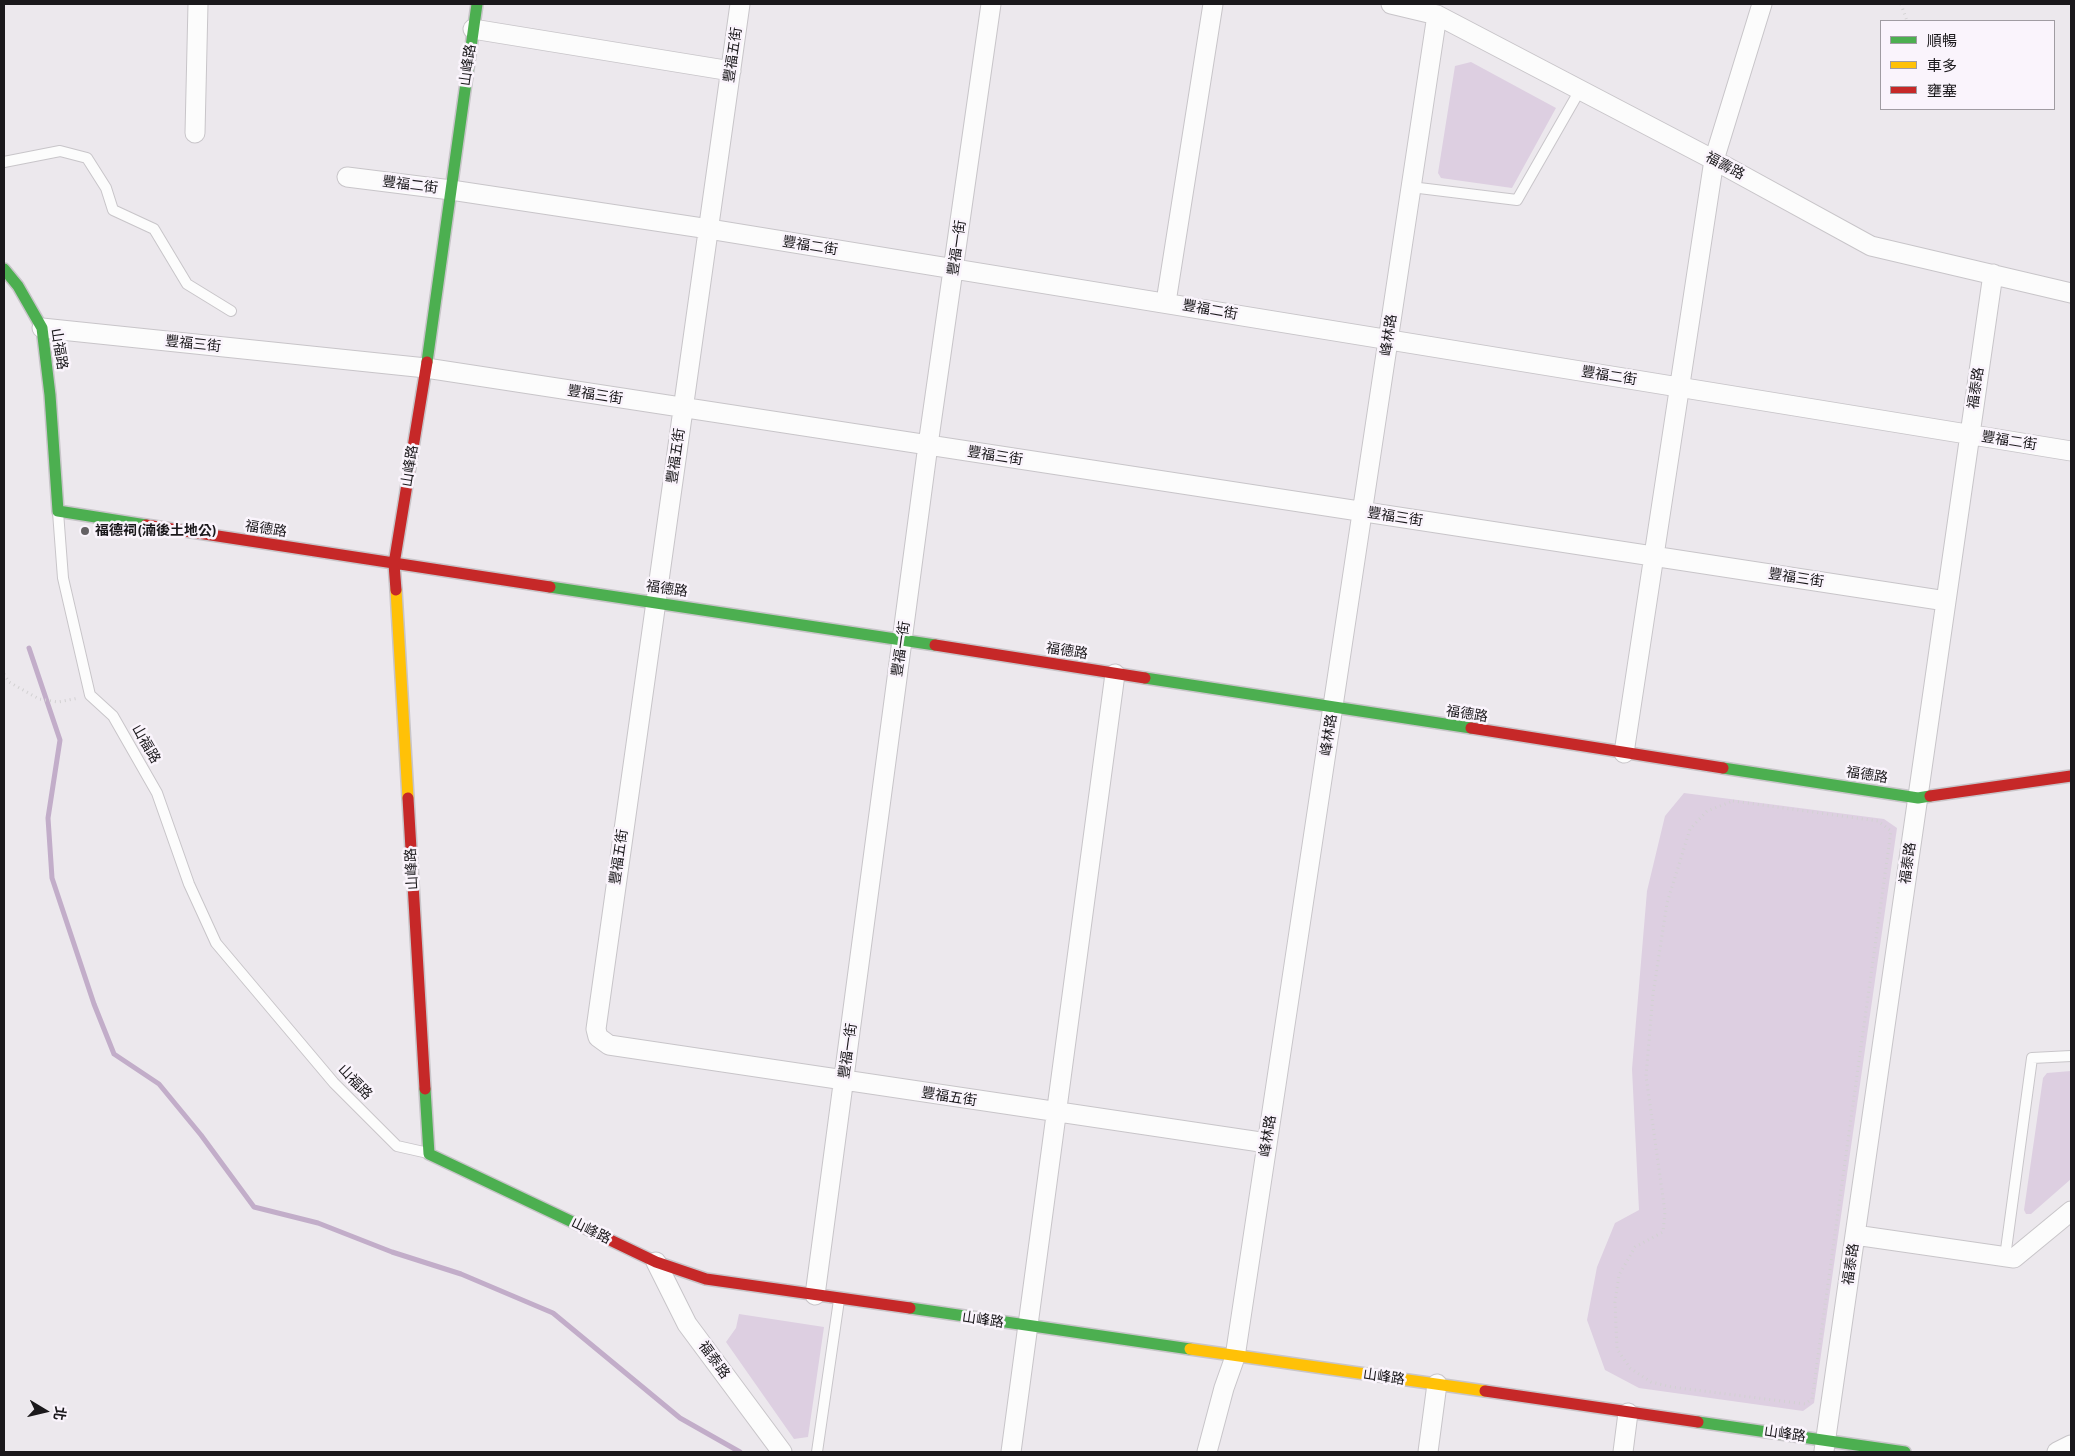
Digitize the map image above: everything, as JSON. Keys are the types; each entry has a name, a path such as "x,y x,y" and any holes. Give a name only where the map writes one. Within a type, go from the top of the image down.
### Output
{"street":[{"path":"195,133 198,4"},
{"name":"山峰路","path":"476,4 426,368 394,564 429,1154 656,1262 706,1279 1235,1357 1437,1384 1628,1413 1825,1446 1906,1452"},
{"name":"豐福五街","path":"740,4 654,602 596,1029 598,1037 609,1045 1057,1114 1267,1143"},
{"name":"豐福一街","path":"815,1295 928,445 991,4"},
{"path":"1166,302 1213,4"},
{"name":"福壽路","path":"1391,4 1437,15 1714,160 1871,246 2071,293"},
{"path":"1624,753 1678,387 1714,160 1762,4"},
{"name":"峰林路","path":"1207,1452 1224,1388 1235,1357 1437,15"},
{"path":"473,30 731,71"},
{"name":"豐福二街","path":"347,177 451,190 709,229 2071,451"},
{"name":"山福路","path":"4,269 18,286 42,328 50,395 58,511"},
{"name":"福泰路","path":"1825,1446 1992,274"},
{"name":"豐福三街","path":"42,328 426,368 1946,601"},
{"name":"福德路","path":"58,511 1918,798 2071,776"},
{"path":"1012,1452 1115,674"},
{"path":"1855,1235 2014,1258 2071,1211"},
{"name":"福泰路","path":"656,1262 687,1324 782,1452"},
{"path":"1428,1452 1437,1384"},
{"path":"1623,1452 1628,1413"},
{"path":"2057,1452 2071,1445"}],"lane":[{"path":"1411,187 1517,200 1580,90"},
{"path":"4,162 60,151 87,158 106,188 113,210 154,229 187,284 231,312"},
{"name":"山福路","path":"58,511 63,578 90,695 113,716 157,792 189,884 216,943 334,1083 397,1146 429,1154"},
{"path":"2006,1257 2032,1058 2071,1056"},
{"path":"817,1452 840,1299"}],"path":[{"path":"1901,4 1907,20"},
{"path":"4,674 9,682 39,699 58,702 90,695"},
{"path":"1733,801 1878,821 1891,831 1891,841 1812,1398 1805,1404 1672,1388 1651,1382 1630,1368 1617,1349 1615,1302 1619,1275 1635,1247 1664,1232 1665,1212 1646,1076 1653,994 1667,903 1690,829 1707,811 1733,801"}],"shaded area":[{"path":"1471,62 1556,108 1512,188 1441,178 1438,173 1455,66"},
{"path":"1684,793 1884,819 1897,828 1814,1403 1803,1411 1639,1388 1605,1370 1587,1320 1597,1267 1615,1223 1639,1210 1632,1069 1647,891 1665,816"},
{"path":"2071,1071 2071,1179 2031,1214 2026,1214 2024,1210 2043,1078 2047,1073"},
{"path":"739,1314 824,1327 808,1437 794,1439 726,1342 736,1328"}],"waterway":[{"path":"29,648 60,740 48,818 52,878 94,1004 114,1054 159,1084 201,1135 254,1207 318,1223 392,1252 461,1274 553,1313 680,1418 740,1452"}],"traffic: fast":[{"path":"427,362 477,4"},
{"path":"4,269 18,286 42,328 50,395 58,511 146,525"},
{"path":"550,587 935,645"},
{"path":"1145,678 1471,728"},
{"path":"1723,768 1918,798 1930,796"},
{"path":"425,1089 429,1154 583,1227"},
{"path":"910,1308 1190,1349"},
{"path":"1698,1422 1905,1452"}],"traffic: slow":[{"path":"396,590 408,798"},
{"path":"1190,1349 1485,1391"}],"traffic: jam":[{"path":"396,590 394,564 427,362"},
{"path":"146,525 550,587"},
{"path":"935,645 1145,678"},
{"path":"1471,728 1723,768"},
{"path":"1930,796 2071,776"},
{"path":"408,798 425,1089"},
{"path":"583,1227 656,1262 706,1279 910,1308"},
{"path":"1485,1391 1698,1422"}],"place":[{"name":"福德祠(湳後土地公)","path":"85,531"}]}
